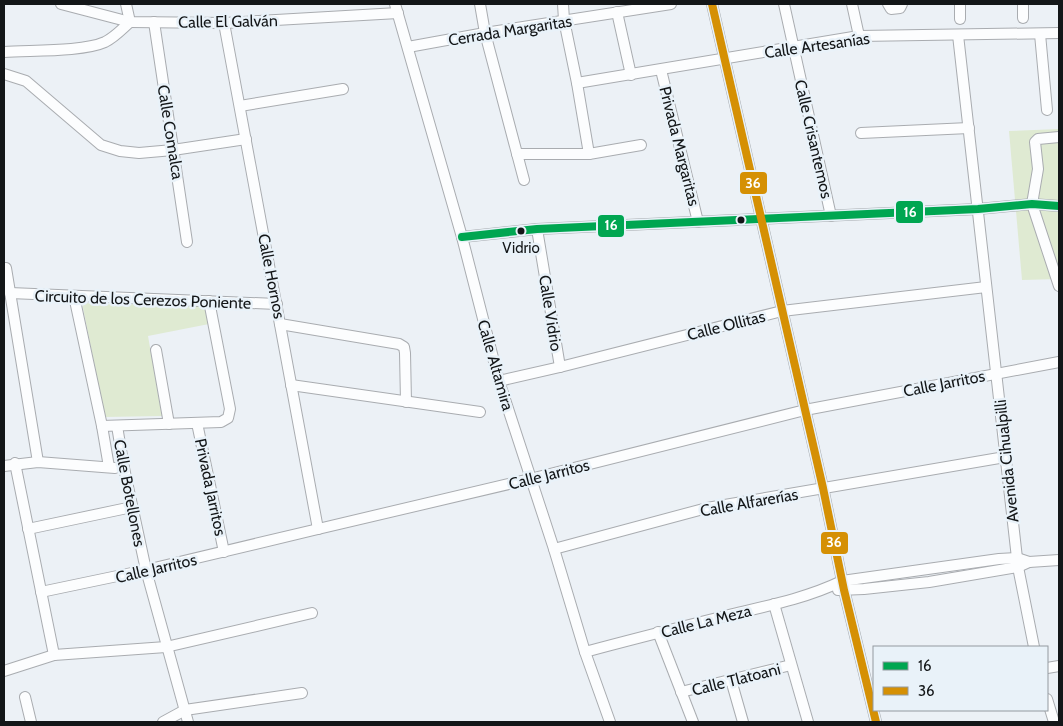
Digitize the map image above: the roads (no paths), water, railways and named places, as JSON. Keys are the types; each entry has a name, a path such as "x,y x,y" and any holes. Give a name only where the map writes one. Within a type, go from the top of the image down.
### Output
{"street":[{"name":"Calle El Galván","path":"61,4 130,22 224,23 396,8"},
{"path":"4,52 88,47 104,42 115,36 130,22 126,4"},
{"path":"480,4 485,33 524,180"},
{"path":"563,4 564,20 578,83 589,154"},
{"name":"Cerrada Margaritas","path":"408,47 671,4"},
{"path":"712,4 823,488 843,586 872,696"},
{"name":"Calle Crisantemos","path":"784,4 831,216"},
{"path":"852,4 859,36"},
{"path":"888,4 891,9 900,8 902,4"},
{"path":"960,4 960,19"},
{"path":"1023,4 1023,18"},
{"name":"Calle Altamira","path":"396,8 462,237 499,381 554,549 585,652 610,722"},
{"path":"618,12 631,75"},
{"name":"Calle Comalca","path":"154,22 187,242"},
{"name":"Calle Hornos","path":"224,23 318,530"},
{"path":"1040,34 1047,110"},
{"name":"Calle Artesanías","path":"578,83 859,36 1059,34"},
{"name":"Avenida Cihualpilli","path":"958,35 1017,562 1034,646"},
{"name":"Privada Margaritas","path":"661,70 698,222"},
{"path":"4,74 26,81 101,145 120,151 139,153 173,150 246,139"},
{"path":"240,106 343,89"},
{"path":"861,134 969,128"},
{"path":"1059,137 1038,139 1035,142 1038,169 1032,204 1059,286"},
{"path":"517,154 589,154 641,145"},
{"path":"462,237 537,229 978,209 1032,204 1059,206"},
{"name":"Calle Vidrio","path":"537,229 560,367"},
{"path":"6,268 38,462"},
{"name":"Calle Ollitas","path":"499,381 782,311 986,287"},
{"name":"Circuito de los Cerezos Poniente","path":"10,293 277,304"},
{"name":"Calle Botellones","path":"74,296 109,467"},
{"path":"102,426 221,422 228,418 230,410 209,301"},
{"path":"280,324 404,346 406,353 406,402"},
{"path":"156,350 169,424"},
{"name":"Calle Jarritos","path":"41,592 318,530 805,410 1059,362"},
{"path":"291,385 480,412"},
{"name":"Privada Jarritos","path":"197,423 224,552"},
{"name":"Calle Botellones","path":"117,426 146,570 188,722"},
{"name":"Calle Alfarerías","path":"554,549 707,508 1006,457"},
{"path":"4,466 38,462 124,468"},
{"path":"15,464 54,655"},
{"path":"28,529 132,507"},
{"name":"Calle La Meza","path":"585,652 827,589 1017,562 1059,560"},
{"path":"774,604 808,722"},
{"path":"4,671 54,655 166,647 312,613"},
{"path":"658,632 693,722"},
{"name":"Calle Tlatoani","path":"682,692 791,665"},
{"path":"731,680 743,722"},
{"path":"163,722 185,710 302,693"},
{"path":"25,697 31,722"},
{"path":"1048,703 1054,722"}],"place":[{"name":"Vidrio","path":"521,231"}]}
